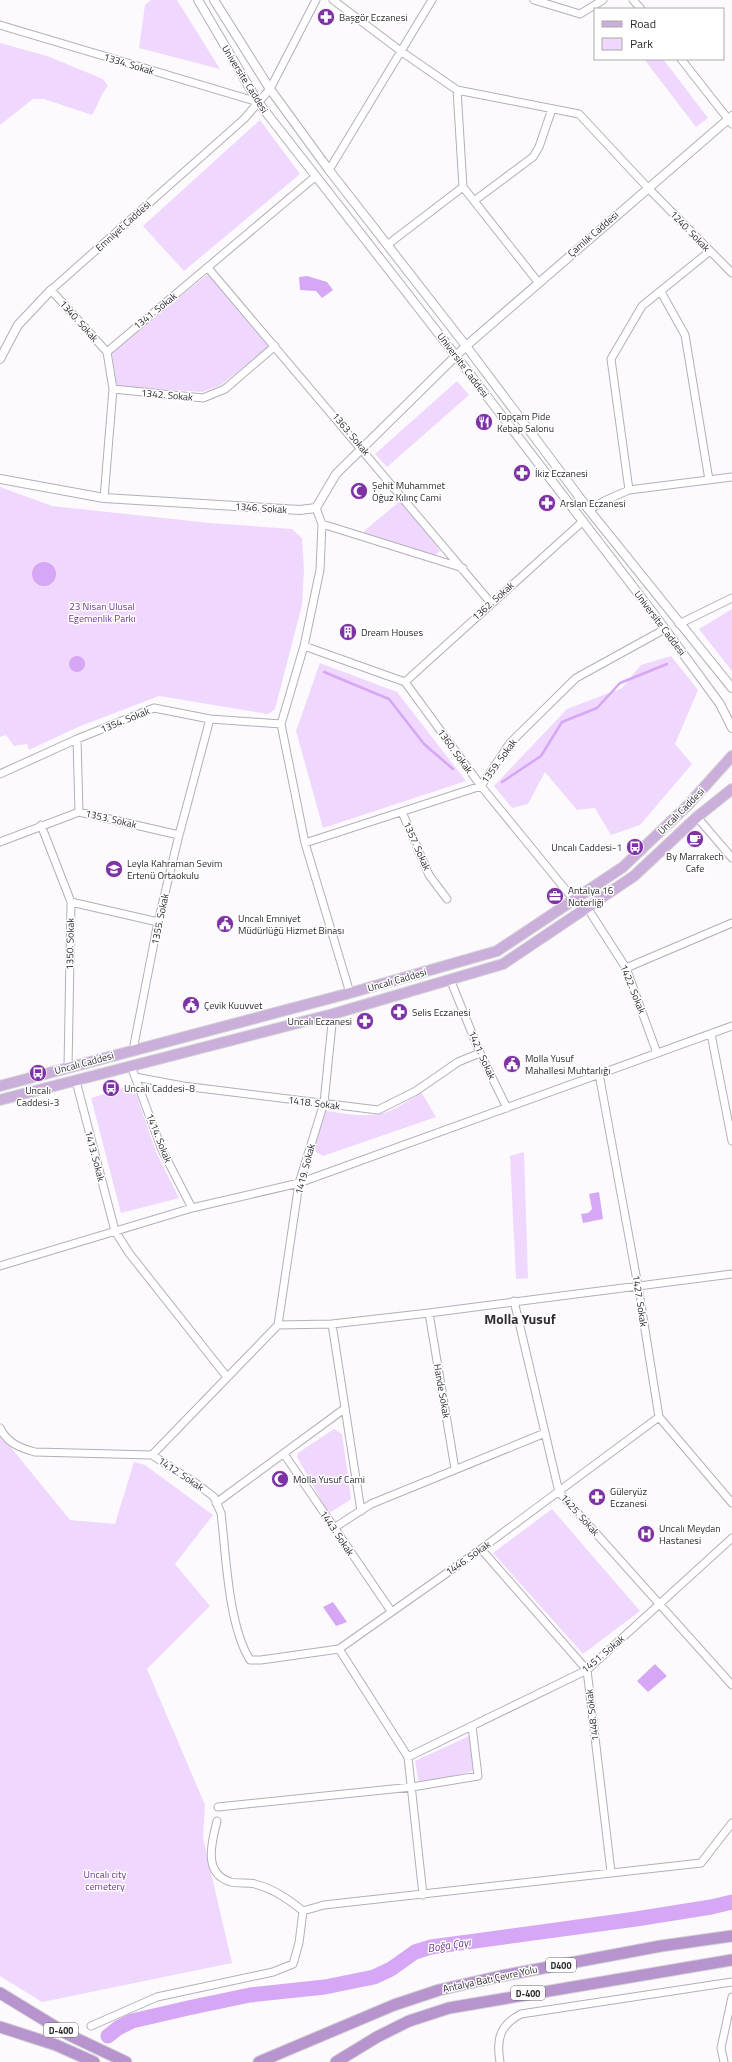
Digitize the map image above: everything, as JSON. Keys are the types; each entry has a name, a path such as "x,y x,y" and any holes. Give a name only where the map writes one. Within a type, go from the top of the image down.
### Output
{"highway":[{"name":"Antalya Batı Çevre Yolu","path":"259,2062 394,2005 439,1990 501,1976 661,1946 732,1936"},
{"name":"D-400","path":"336,2062 377,2037 409,2021 449,2008 732,1960"},
{"name":"D-400","path":"0,1993 69,2035 126,2062"},
{"path":"0,2026 19,2032"},
{"name":"D-400","path":"0,2036 19,2032 56,2044 94,2062"}],"main road":[{"name":"Uncalı Caddesi","path":"0,1086 350,993 497,951 623,867 688,805 732,756"},
{"name":"Uncalı Caddesi","path":"0,1100 333,1014 503,964 588,909 634,876 697,817 732,789"}],"street":[{"name":"Universite Caddesi","path":"198,0 258,102 456,356 665,629 720,704 732,728"},
{"name":"Universite Caddesi","path":"214,0 270,89 329,170 466,346 589,510 679,624 732,688"},
{"name":"Emniyet Caddesi","path":"0,360 18,325 51,290 244,119 270,89 316,0"},
{"path":"333,0 402,52 457,90 463,187 538,282"},
{"path":"329,170 402,52 432,0"},
{"path":"534,0 580,14 603,0"},
{"path":"634,0 640,8"},
{"name":"1334. Sokak","path":"0,26 258,102"},
{"path":"682,60 731,119"},
{"name":"1240. Sokak","path":"457,90 579,114 648,188 732,273"},
{"path":"474,201 533,157 539,147 552,108"},
{"name":"Çamlık Caddesi","path":"456,356 538,282 731,119"},
{"name":"1341. Sokak","path":"107,352 316,176"},
{"path":"387,245 463,187"},
{"path":"629,490 611,359 642,306 710,251"},
{"name":"1363. Sokak","path":"208,268 362,447 491,603"},
{"name":"1340. Sokak","path":"51,290 107,352"},
{"path":"661,292 686,335 709,480"},
{"name":"1342. Sokak","path":"113,389 204,398 225,389 275,346"},
{"path":"104,498 113,389 107,352"},
{"path":"350,993 305,844 281,724 304,646 320,570 322,524 316,508 336,474 456,356"},
{"path":"589,510 604,501 629,490 732,477"},
{"name":"1346. Sokak","path":"0,479 104,498 300,510 316,508"},
{"name":"1362. Sokak","path":"405,682 582,522"},
{"path":"322,524 463,568"},
{"path":"679,624 732,598"},
{"name":"1359. Sokak","path":"305,844 481,786 510,743 576,678 665,629"},
{"path":"304,646 405,682"},
{"name":"1360. Sokak","path":"405,682 481,786 574,900"},
{"name":"1354. Sokak","path":"0,774 77,739 154,708 210,719 281,724"},
{"name":"1355. Sokak","path":"133,1050 158,922 179,835 210,719"},
{"path":"77,739 79,812"},
{"name":"1353. Sokak","path":"0,842 41,825 79,812 179,835"},
{"name":"1357. Sokak","path":"402,812 429,875 447,899"},
{"path":"697,817 732,858"},
{"name":"1350. Sokak","path":"41,825 71,902 68,1068"},
{"path":"71,902 158,922"},
{"name":"1422. Sokak","path":"588,909 626,968 657,1053"},
{"path":"626,968 732,923"},
{"name":"1421. Sokak","path":"450,979 480,1053 507,1108"},
{"name":"1419. Sokak","path":"278,1325 299,1182 324,1103 333,1014"},
{"path":"0,1266 192,1208 299,1182 732,1026"},
{"path":"710,1034 732,1141"},
{"name":"1418. Sokak","path":"135,1077 191,1087 324,1103 348,1108 378,1110 416,1091 458,1062 480,1053"},
{"name":"1414. Sokak","path":"131,1066 162,1150 192,1208"},
{"name":"1427. Sokak","path":"599,1074 638,1286 659,1417"},
{"name":"1413. Sokak","path":"76,1080 115,1231 129,1253 227,1377"},
{"path":"152,1455 278,1325 332,1324 732,1274"},
{"name":"1425. Sokak","path":"514,1301 559,1492 732,1685"},
{"name":"Hande Sokak","path":"429,1313 455,1469"},
{"path":"332,1324 361,1511"},
{"path":"216,1504 344,1409"},
{"path":"659,1417 732,1503"},
{"name":"1446. Sokak","path":"261,1660 338,1649 481,1549 659,1417"},
{"name":"1412. Sokak","path":"0,1428 9,1441 19,1448 35,1452 152,1455 197,1484 214,1497 221,1513 234,1618 243,1649 250,1660 261,1660"},
{"path":"334,1528 370,1504 545,1433"},
{"name":"1443. Sokak","path":"284,1454 391,1611"},
{"name":"1451. Sokak","path":"408,1757 587,1670 732,1538"},
{"path":"481,1549 587,1670"},
{"path":"338,1649 408,1757 422,1895"},
{"name":"1448. Sokak","path":"587,1670 611,1872"},
{"path":"218,1807 412,1787 478,1776 472,1726"},
{"path":"217,1821 210,1852 217,1872 230,1882 254,1884 270,1890 286,1898 303,1911"},
{"path":"303,1911 324,1905 701,1863 732,1823"},
{"path":"91,2026 158,1997 273,1972 293,1964 299,1943 303,1911"},
{"path":"500,2062 499,2039 503,2027 509,2020 520,2014 732,1982"},
{"path":"724,2062 721,2048 732,1997"}],"green space":[{"path":"151,0 177,0 220,69 139,48 145,5"},
{"path":"0,43 47,56 103,79 108,86 92,115 44,99 33,99 0,125"},
{"path":"645,60 664,60 708,118 696,127"},
{"path":"260,120 300,174 184,271 143,226"},
{"path":"208,274 269,347 221,385 202,392 117,386 112,353"},
{"path":"457,381 469,395 387,467 375,454"},
{"name":"23 Nisan Ulusal Egemenlik Parkı","path":"0,487 52,506 210,523 292,529 302,538 304,570 302,605 275,709 268,714 159,696 78,727 29,750 27,744 14,746 6,735 0,737"},
{"path":"400,501 440,551 434,556 363,532"},
{"path":"732,609 732,671 699,629"},
{"path":"671,656 698,690 675,744 692,764 640,825 611,835 595,808 577,810 545,772 528,804 512,808 494,786 567,709 622,688 641,665"},
{"path":"320,663 397,692 466,781 323,828 296,731"},
{"path":"133,1085 156,1152 179,1198 121,1213 91,1098"},
{"path":"422,1093 436,1117 323,1156 316,1152 314,1146 326,1111 359,1115 384,1113"},
{"path":"524,1152 528,1278 516,1279 510,1156"},
{"path":"334,1429 342,1434 351,1498 331,1512 326,1509 297,1457 298,1453"},
{"name":"Uncalı city cemetery","path":"0,1434 70,1520 115,1524 134,1462 145,1465 213,1515 175,1564 210,1606 147,1669 205,1805 203,1838 232,1963 42,2002 0,1976"},
{"path":"552,1509 640,1611 583,1654 493,1553"},
{"path":"471,1735 473,1771 419,1784 415,1761"}],"shaded area":[{"path":"307,276 327,282 333,290 322,298 316,291 300,290 299,277"},
{"path":"44,562 49,563 55,569 55,579 49,585 44,586 39,585 33,579 32,574 33,569 39,563"},
{"path":"77,656 83,658 85,664 83,670 77,672 71,670 69,664 71,658"},
{"path":"599,1192 603,1219 583,1223 581,1214 588,1213 592,1209 589,1194"},
{"path":"333,1602 347,1622 336,1626 323,1607"},
{"path":"655,1664 667,1676 648,1692 637,1681"}],"waterway":[{"path":"502,782 541,756 562,722 597,708 620,683 667,664"},
{"path":"324,672 389,699 424,744 453,769"},
{"name":"Boğa Çayı","path":"108,2036 118,2028 132,2021 188,2008 250,1995 325,1987 374,1977 391,1969 415,1952 431,1947 636,1919 711,1907 732,1902"}],"place":[{"name":"Başgör Eczanesi","path":"326,17"},
{"name":"Topçam Pide Kebap Salonu","path":"484,422"},
{"name":"İkiz Eczanesi","path":"522,473"},
{"name":"Şehit Muhammet Oğuz Kılınç Cami","path":"359,491"},
{"name":"Arslan Eczanesi","path":"547,503"},
{"name":"Dream Houses","path":"348,632"},
{"name":"By Marrakech Cafe","path":"695,839"},
{"name":"Uncalı Caddesi-1","path":"635,847"},
{"name":"Leyla Kahraman Sevim Ertenü Ortaokulu","path":"114,869"},
{"name":"Antalya 16 Noterliği","path":"555,896"},
{"name":"Uncalı Emniyet Müdürlüğü Hizmet Binası","path":"225,924"},
{"name":"Çevik Kuuvvet","path":"191,1005"},
{"name":"Selis Eczanesi","path":"399,1012"},
{"name":"Uncalı Eczanesi","path":"365,1021"},
{"name":"Molla Yusuf Mahallesi Muhtarlığı","path":"512,1064"},
{"name":"Uncalı Caddesi-3","path":"38,1073"},
{"name":"Uncalı Caddesi-8","path":"111,1088"},
{"name":"Molla Yusuf Cami","path":"280,1479"},
{"name":"Güleryüz Eczanesi","path":"597,1497"},
{"name":"Uncalı Meydan Hastanesi","path":"646,1534"}],"district":[{"name":"Molla Yusuf","path":"520,1318"}]}
